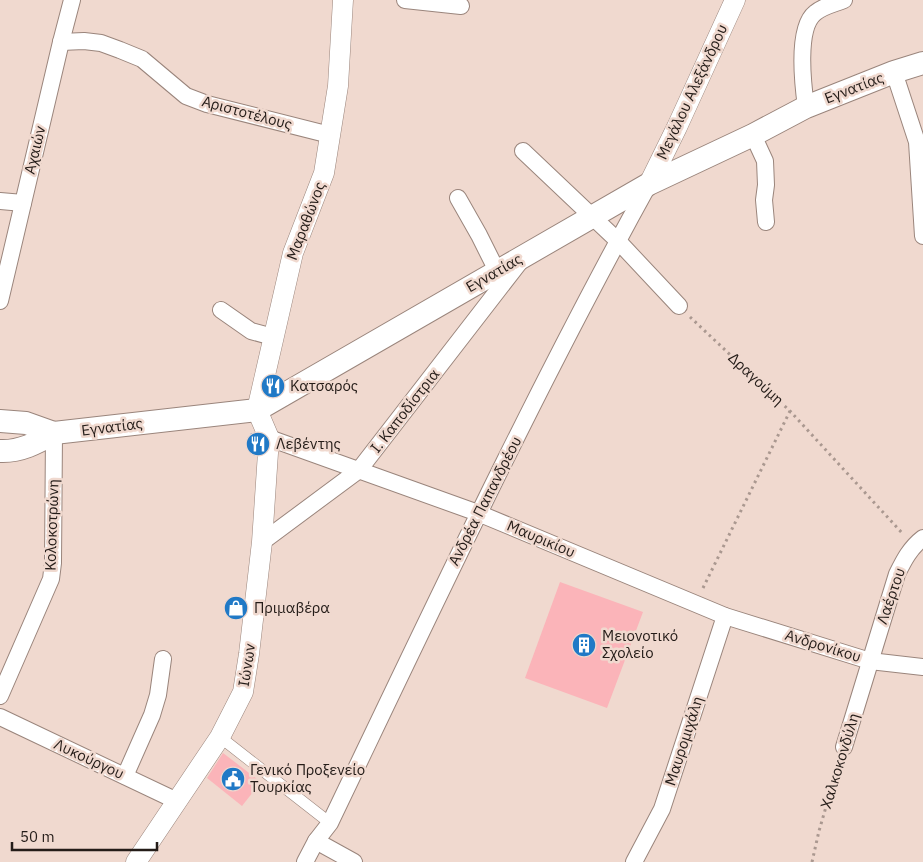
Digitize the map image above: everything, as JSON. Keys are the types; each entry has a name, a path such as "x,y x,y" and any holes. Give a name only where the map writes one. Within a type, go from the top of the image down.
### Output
{"main road":[{"name":"Εγνατίας","path":"54,433 257,410 650,184 753,135 806,107 894,72 923,63"},
{"path":"0,421 26,423 54,433"},
{"path":"2,452 30,446 54,433"}],"street":[{"name":"Αχαιών","path":"0,301 60,42 72,0"},
{"name":"Μαραθώνος","path":"257,410 292,253 323,179 338,86 343,0"},
{"path":"405,0 461,6"},
{"name":"Μεγάλου Αλεξάνδρου","path":"650,184 734,0"},
{"path":"806,107 802,77 806,30 810,19 815,13 844,0"},
{"name":"Αριστοτέλους","path":"60,42 84,41 120,50 142,59 186,96 207,104 330,135"},
{"path":"894,72 917,142 923,236"},
{"path":"753,135 765,161 766,185 764,200 766,222"},
{"path":"523,151 618,241 679,306"},
{"name":"Ανδρέα Παπανδρέου","path":"305,862 316,841 330,823 478,513 618,241 650,184"},
{"path":"458,198 497,271"},
{"path":"0,201 23,203"},
{"name":"Ι. Καποδίστρια","path":"262,542 359,470 524,256"},
{"path":"221,310 251,330 273,337"},
{"path":"257,410 269,438"},
{"name":"Κολοκοτρώνη","path":"0,696 50,579 53,563 54,433"},
{"name":"Μαυρικίου","path":"269,438 478,513 725,616"},
{"name":"Ιώνων","path":"136,862 220,737 243,692 262,542 269,438"},
{"name":"Λαέρτου","path":"870,660 904,559 918,542"},
{"name":"Ανδρονίκου","path":"725,616 870,660 923,667"},
{"name":"Μαυρομιχάλη","path":"634,862 662,809 725,616"},
{"path":"125,776 152,715 158,695 163,659"},
{"name":"Χαλκοκονδύλη","path":"844,747 870,660"},
{"name":"Λυκούργου","path":"0,717 177,801"},
{"path":"220,737 330,823"},
{"path":"316,841 354,862"}],"path":[{"name":"Δραγούμη","path":"679,306 790,411 918,542"},
{"path":"696,604 790,411"},
{"name":"Χαλκοκονδύλη","path":"812,862 819,831 844,747"}],"building":[{"name":"Μειονοτικό Σχολείο","path":"560,582 643,612 607,708 525,678"},
{"name":"Γενικό Προξενείο Τουρκίας","path":"223,753 261,782 242,806 207,778"}],"place":[{"name":"Κατσαρός","path":"273,386"},
{"name":"Λεβέντης","path":"258,444"},
{"name":"Πριμαβέρα","path":"236,608"},
{"name":"Μειονοτικό Σχολείο","path":"584,645"},
{"name":"Γενικό Προξενείο Τουρκίας","path":"233,779"}]}
